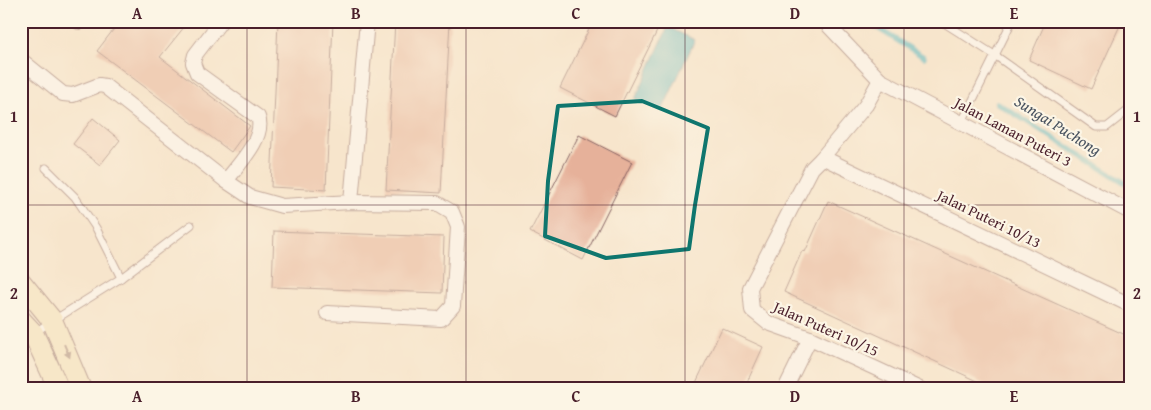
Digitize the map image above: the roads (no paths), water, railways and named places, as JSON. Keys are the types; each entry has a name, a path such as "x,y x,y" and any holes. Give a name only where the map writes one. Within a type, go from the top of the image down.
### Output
{"main road":[{"path":"21,282 52,320 81,389"},
{"path":"27,327 59,389"}],"street":[{"path":"221,21 195,54 193,63 197,73 258,117 261,124 257,139 226,181"},
{"path":"351,202 367,21"},
{"name":"Jalan Laman Puteri 3","path":"824,21 880,80 1130,212"},
{"path":"21,60 63,94 73,95 99,85 105,86 226,181 250,197 282,206 351,202 437,203 452,212 458,227 453,306 440,319 327,313"},
{"name":"Jalan Puteri 10/15","path":"880,80 827,161 812,168 750,288 752,310 768,324 810,338 920,389"},
{"name":"Jalan Puteri 10/13","path":"827,161 1130,305"},
{"path":"785,389 810,338"}],"lane":[{"path":"941,21 996,56 1096,127 1107,128 1130,109"},
{"path":"962,124 1012,21"},
{"path":"46,168 75,197 96,228 121,278"},
{"path":"27,327 52,320 121,278 191,225"}],"water":[{"path":"668,27 695,40 662,111 635,99"}],"waterway":[{"name":"Sungai Puchong","path":"866,21 924,57"},
{"name":"Sungai Puchong","path":"997,103 1130,186"}]}
